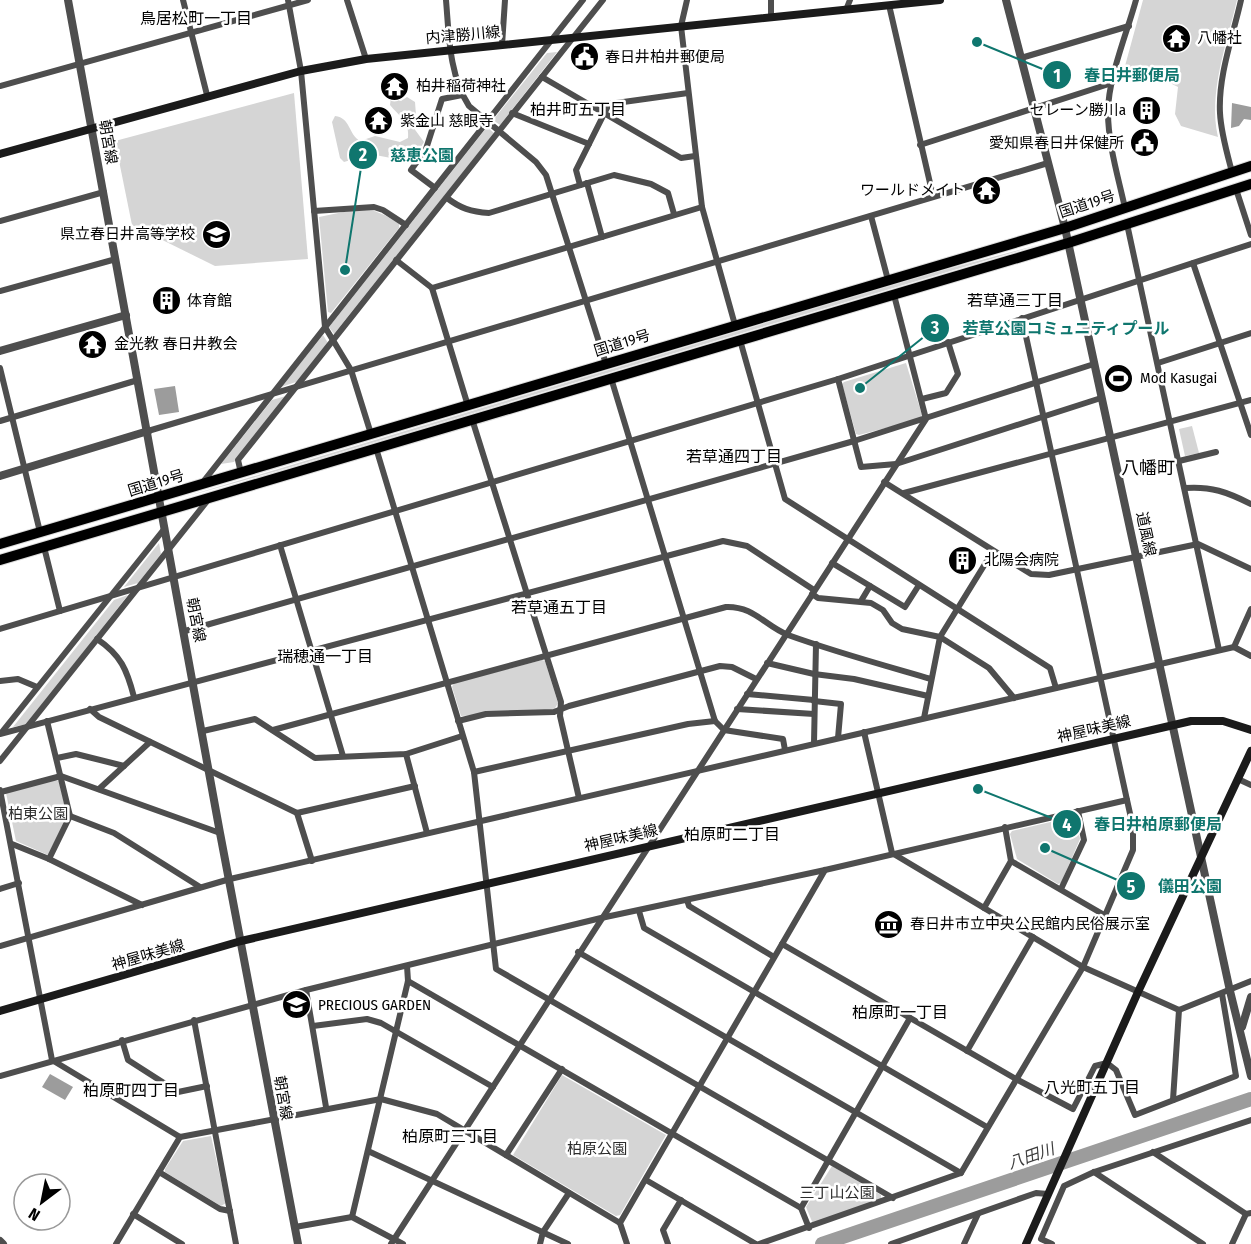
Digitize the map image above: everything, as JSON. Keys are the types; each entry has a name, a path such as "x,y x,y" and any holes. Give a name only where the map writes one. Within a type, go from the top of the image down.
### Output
{"highway":[{"name":"国道19号","path":"0,544 1065,228 1251,166"},
{"name":"国道19号","path":"0,560 1068,243 1251,184"}],"main road":[{"name":"内津勝川線","path":"0,154 207,95 301,71 366,58 940,0"},
{"name":"神屋味美線","path":"0,1011 241,941 1174,725 1212,719 1251,730"},
{"path":"1026,1244 1138,992 1251,751"}],"street":[{"name":"朝宮線","path":"69,0 220,833 298,1244"},
{"path":"183,0 207,95"},
{"path":"0,86 192,33 289,2 308,0"},
{"path":"347,0 366,58"},
{"path":"446,0 451,50 462,94 469,106 536,162 546,175 606,364"},
{"path":"502,45 505,0"},
{"path":"201,485 268,397 583,0"},
{"path":"241,473 238,460 447,198 496,129 542,77 603,0"},
{"path":"687,0 681,26 702,207 735,326"},
{"path":"771,0 771,17"},
{"path":"846,10 850,0"},
{"name":"道風線","path":"1006,0 1065,228 1202,853 1226,992 1241,1029 1251,1076"},
{"path":"1125,208 1109,136 1108,110 1112,83 1136,0"},
{"path":"1232,172 1220,111 1222,83 1241,0"},
{"path":"289,2 301,71 325,327 351,370 371,434"},
{"path":"889,5 933,196"},
{"path":"1021,58 1129,26"},
{"path":"542,77 681,158 695,156"},
{"path":"920,145 1112,83"},
{"path":"602,237 576,170 609,104 688,93"},
{"path":"435,188 411,170 426,149 442,99 462,94"},
{"path":"512,113 589,144"},
{"path":"0,476 1048,163"},
{"path":"447,198 472,212 489,213 615,175 651,184 668,193 674,214"},
{"path":"1236,189 1251,235"},
{"path":"0,221 104,192"},
{"path":"314,211 374,207 406,225"},
{"path":"432,288 702,207"},
{"path":"871,216 888,280"},
{"path":"1126,224 1220,650"},
{"path":"0,629 174,575 838,379 1251,244"},
{"path":"0,291 116,259"},
{"path":"396,260 432,288 468,406"},
{"path":"1194,263 1251,435"},
{"path":"392,1241 926,419 894,295"},
{"path":"0,351 126,315"},
{"path":"646,1180 758,1244 961,1173 1083,967 1106,916 1133,850 1133,827 1022,318"},
{"path":"1158,363 1251,333"},
{"path":"740,340 784,499 1050,668 1056,688"},
{"path":"922,399 946,393 958,374 948,342"},
{"path":"185,631 854,441 1094,364"},
{"path":"0,368 40,532"},
{"path":"611,378 714,721 724,730 783,739 785,750"},
{"path":"838,379 861,467 896,464 1101,398"},
{"path":"0,421 138,380"},
{"path":"904,493 1251,400"},
{"path":"472,419 511,538 562,709 560,716 579,798"},
{"path":"376,448 474,772 496,969 893,1198"},
{"path":"1179,461 1216,452"},
{"path":"884,482 1031,574 1049,575 1198,544 1251,569"},
{"path":"1185,488 1207,486 1222,490 1251,504"},
{"path":"0,761 210,497"},
{"path":"0,734 165,528"},
{"path":"0,734 723,541 747,546 813,592 818,598 861,601 883,610 892,623 902,629 940,637 989,668 1014,698"},
{"path":"280,545 343,756"},
{"path":"44,547 60,611"},
{"path":"924,718 940,637 993,551"},
{"path":"832,563 905,607 919,585"},
{"path":"861,601 870,586"},
{"path":"273,730 726,607 744,608 785,634 931,679"},
{"path":"1234,647 1251,609"},
{"path":"97,639 119,656 125,665 134,697"},
{"path":"813,743 816,644"},
{"path":"0,946 230,879 813,743 1234,647 1251,656"},
{"path":"767,663 928,696"},
{"path":"458,721 486,714 554,712 720,666 732,667 756,679"},
{"path":"0,681 18,679 37,687"},
{"path":"747,694 841,704 838,738"},
{"path":"90,709 99,717 297,813 415,786"},
{"path":"737,709 814,714"},
{"path":"203,731 255,718 315,758 406,754 462,736"},
{"path":"47,721 70,816 49,859"},
{"path":"474,772 688,724 714,721"},
{"path":"864,732 892,853 1083,967 1179,1010 1251,981"},
{"path":"99,789 150,742"},
{"path":"57,758 76,754 124,766"},
{"path":"406,754 427,833"},
{"path":"220,833 61,776 1,790 52,1060 180,1137 326,1107 381,1099 436,1114 620,1223 627,1244"},
{"path":"1238,779 1251,785"},
{"path":"0,1076 252,1003 601,918 825,870 1127,800"},
{"path":"1061,888 1084,840 1078,811"},
{"path":"297,813 312,861"},
{"path":"70,816 114,833 200,887"},
{"path":"984,908 1011,861 1005,827"},
{"path":"12,844 49,859 142,906"},
{"path":"1011,861 1106,916"},
{"path":"620,1223 825,870"},
{"path":"0,889 19,884"},
{"path":"687,900 689,906 774,957"},
{"path":"639,911 644,928 987,1127"},
{"path":"967,1051 1033,937"},
{"path":"782,944 1016,1079 1073,1108 1095,1066 1107,1063 1116,1070 1135,1115 1236,1076 1226,992"},
{"path":"578,952 961,1173"},
{"path":"352,1217 408,981 407,966"},
{"path":"408,981 801,1208 809,1228"},
{"path":"306,990 326,1107"},
{"path":"1241,1029 1251,997"},
{"path":"1173,1100 1179,1010"},
{"path":"801,1208 910,1018"},
{"path":"313,1026 367,1019 381,1023 493,1087"},
{"path":"194,1020 236,1244"},
{"path":"122,1040 128,1060 178,1092 207,1086"},
{"path":"506,1155 562,1070"},
{"path":"1052,1244 1041,1239 1064,1186 1094,1172 1251,1120"},
{"path":"116,1244 180,1137"},
{"path":"368,1151 568,1244"},
{"path":"1153,1152 1249,1213 1232,1244"},
{"path":"159,1172 220,1209 230,1211"},
{"path":"1094,1172 1203,1244"},
{"path":"540,1244 543,1232 569,1193"},
{"path":"891,1244 1036,1193 1048,1194"},
{"path":"668,1244 663,1230 681,1200"},
{"path":"133,1214 182,1244"},
{"path":"964,1244 978,1214"},
{"path":"295,1227 352,1217 392,1241 404,1244"}],"green space":[{"path":"1143,0 1237,0 1217,85 1215,103 1218,137 1181,126 1175,114 1178,87 1164,80 1158,82 1125,66"},
{"path":"557,52 500,125 493,120 547,53"},
{"path":"294,93 308,259 215,266 132,225 115,141"},
{"path":"391,97 401,101 407,97 415,102 416,115 413,127 424,142 416,155 400,153 391,158 370,154 344,162 340,158 332,122 335,116 347,123 360,141 375,136 400,142 408,138 406,123 390,105"},
{"path":"487,127 494,133 334,334 329,327"},
{"path":"358,209 385,215 399,224 399,228 331,313 328,312 319,217"},
{"path":"1045,243 284,469 181,498 936,272"},
{"path":"323,335 328,343 296,382 281,387"},
{"path":"906,363 922,415 920,419 856,434 842,384"},
{"path":"286,396 234,462 221,464 272,400"},
{"path":"1192,426 1199,453 1185,456 1179,429"},
{"path":"159,543 161,554 138,583 124,587"},
{"path":"128,595 27,724 13,727 114,600"},
{"path":"545,661 558,703 554,710 461,716 452,687 454,683"},
{"name":"柏東公園","path":"54,780 59,781 67,816 48,855 16,841 6,793"},
{"path":"1072,817 1076,819 1080,839 1061,883 1058,884 1017,859 1010,834 1012,831"},
{"name":"柏原公園","path":"562,1075 666,1135 620,1215 616,1216 513,1155"},
{"path":"211,1136 226,1203 221,1206 165,1172 183,1141"},
{"name":"三丁山公園","path":"832,1166 881,1195 881,1200 813,1224 806,1207"}],"shaded area":[{"path":"1232,103 1251,107 1251,120 1244,119 1239,126 1231,128"},
{"path":"175,386 179,412 159,415 154,389"},
{"path":"50,1074 73,1087 65,1100 42,1087"}],"waterway":[{"name":"八田川","path":"822,1244 1251,1099"}],"place":[{"name":"八幡社","path":"1176,38"},
{"name":"春日井郵便局","path":"977,42"},
{"name":"春日井柏井郵便局","path":"584,57"},
{"name":"柏井稲荷神社","path":"395,86"},
{"name":"セレーン勝川a","path":"1147,110"},
{"name":"紫金山 慈眼寺","path":"379,121"},
{"name":"愛知県春日井保健所","path":"1145,143"},
{"name":"ワールドメイト","path":"986,190"},
{"name":"県立春日井高等学校","path":"216,234"},
{"name":"慈恵公園","path":"345,270"},
{"name":"体育館","path":"166,301"},
{"name":"金光教 春日井教会","path":"93,344"},
{"name":"Mod Kasugai","path":"1119,378"},
{"name":"若草公園コミュニティプール","path":"860,388"},
{"name":"北陽会病院","path":"963,560"},
{"name":"春日井柏原郵便局","path":"978,789"},
{"name":"儀田公園","path":"1045,848"},
{"name":"春日井市立中央公民館内民俗展示室","path":"889,924"},
{"name":"PRECIOUS GARDEN","path":"297,1005"}],"district":[{"name":"鳥居松町一丁目","path":"196,18"},
{"name":"柏井町五丁目","path":"578,109"},
{"name":"若草通三丁目","path":"1015,300"},
{"name":"若草通四丁目","path":"734,456"},
{"name":"八幡町","path":"1148,468"},
{"name":"若草通五丁目","path":"559,607"},
{"name":"瑞穂通一丁目","path":"325,656"},
{"name":"柏原町二丁目","path":"732,834"},
{"name":"柏原町一丁目","path":"900,1012"},
{"name":"八光町五丁目","path":"1092,1087"},
{"name":"柏原町四丁目","path":"131,1090"},
{"name":"柏原町三丁目","path":"450,1136"}]}
